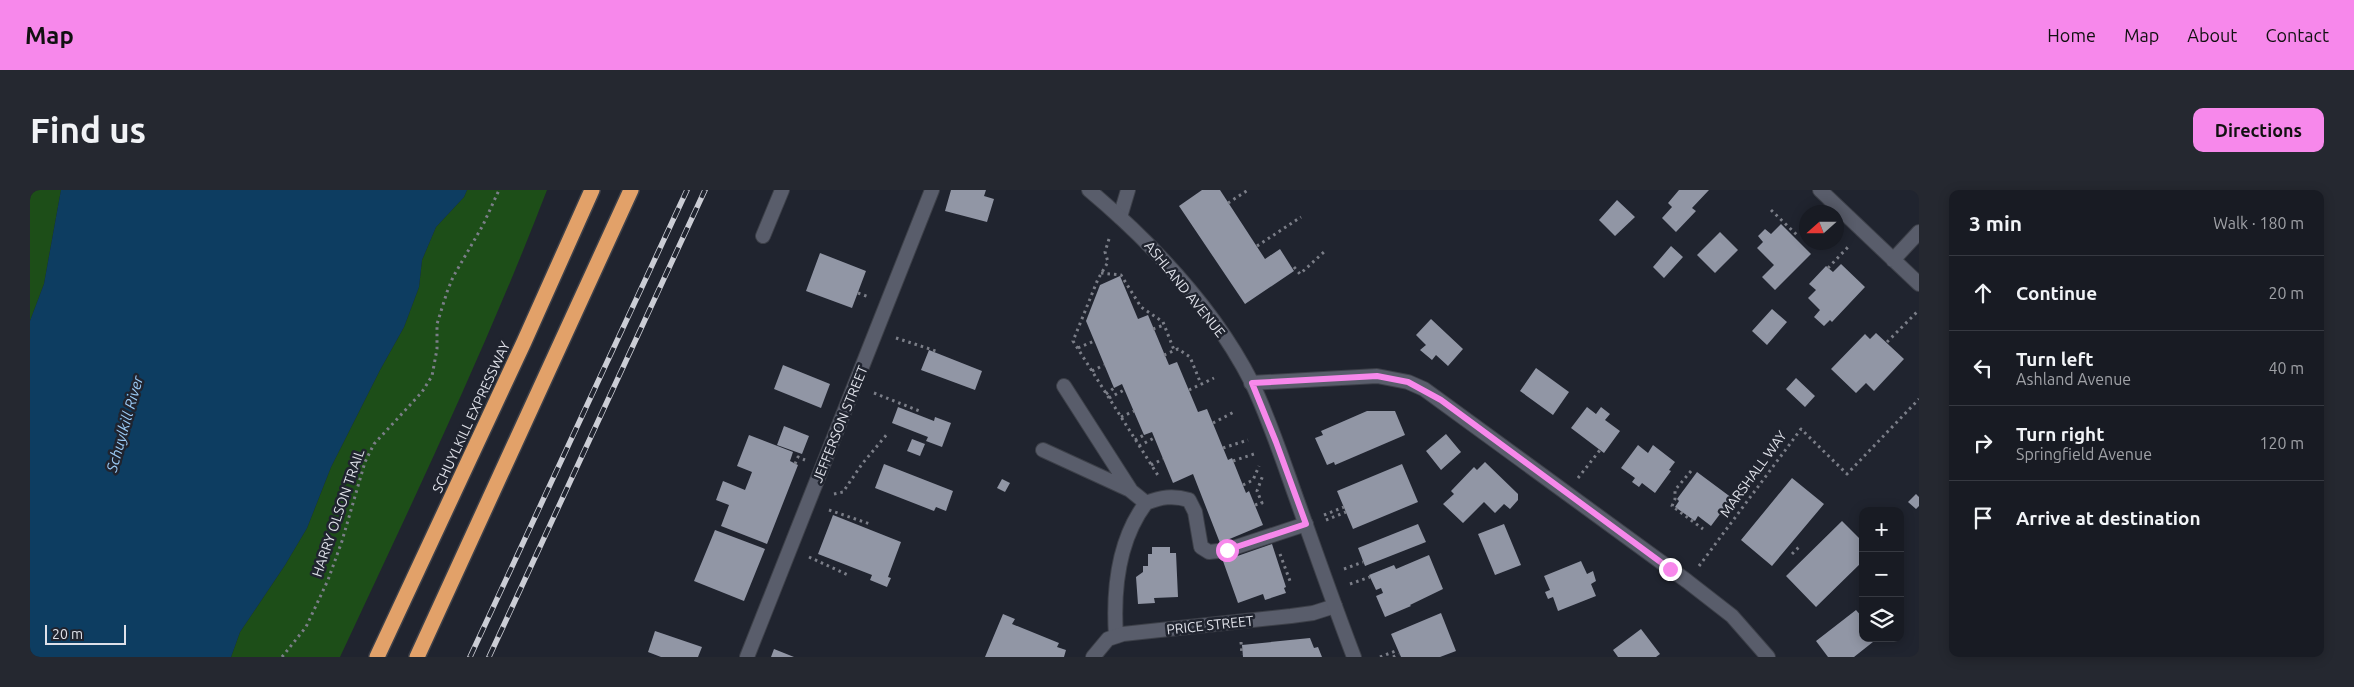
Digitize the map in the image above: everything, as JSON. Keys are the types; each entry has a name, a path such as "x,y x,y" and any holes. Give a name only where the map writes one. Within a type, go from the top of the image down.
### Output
{"highway":[{"name":"SCHUYLKILL EXPRESSWAY","path":"377,657 524,342 592,190"},
{"path":"417,657 632,190"}],"street":[{"path":"763,236 782,190"},
{"name":"JEFFERSON STREET","path":"747,657 932,190"},
{"name":"ASHLAND AVENUE","path":"1089,190 1145,240 1198,301 1223,335 1252,383 1276,442 1354,657"},
{"path":"1120,217 1128,190"},
{"path":"1820,190 1919,284"},
{"path":"1893,260 1919,232"},
{"path":"1252,383 1371,376 1393,378 1424,389 1694,586 1732,616 1768,657"},
{"path":"1064,386 1130,490"},
{"path":"1042,450 1130,490 1146,503"},
{"path":"1093,657 1104,643 1116,636 1114,602 1117,578 1128,534 1136,516 1146,503 1160,498 1178,497 1188,500 1196,512 1202,547 1209,552 1227,550 1306,524"},
{"name":"PRICE STREET","path":"1116,636 1313,613 1335,606"}],"path":[{"name":"HARRY OLSON TRAIL","path":"282,657 306,627 328,580 345,534 365,462 391,424 422,392 432,376 437,349 437,324 447,292 453,277 483,225 499,190"},
{"path":"1228,203 1248,190"},
{"path":"1771,210 1797,235"},
{"path":"1257,246 1302,217"},
{"path":"1828,268 1863,231"},
{"path":"1110,239 1105,252 1108,262 1101,273 1073,341 1162,483"},
{"path":"1294,267 1300,274 1325,251"},
{"path":"1101,273 1120,275 1141,307 1164,325 1174,350"},
{"path":"858,293 868,297"},
{"path":"1887,342 1919,310"},
{"path":"1153,329 1164,325"},
{"path":"896,338 936,351"},
{"path":"1078,348 1094,341"},
{"path":"1164,355 1178,349 1190,357 1201,384"},
{"path":"1092,371 1104,365"},
{"path":"1189,390 1214,378"},
{"path":"1106,394 1114,388"},
{"path":"1109,398 1124,390"},
{"path":"877,395 922,412"},
{"name":"MARSHALL WAY","path":"1713,548 1801,429 1847,474 1919,399"},
{"path":"1121,417 1134,411"},
{"path":"1213,423 1234,412"},
{"path":"836,495 844,492 862,464 888,433"},
{"path":"1135,440 1144,435"},
{"path":"1139,446 1154,438"},
{"path":"1223,448 1248,440"},
{"path":"1579,476 1600,450"},
{"path":"1233,460 1254,454"},
{"path":"795,464 798,457"},
{"path":"1150,464 1163,458"},
{"path":"1243,485 1253,480 1259,466"},
{"path":"1691,471 1675,490 1675,499 1672,506 1703,529"},
{"path":"1255,505 1262,503 1257,491 1263,475"},
{"path":"1321,516 1344,507"},
{"path":"829,510 870,524"},
{"path":"1323,522 1346,512"},
{"path":"1792,554 1800,546"},
{"path":"1279,551 1290,580"},
{"path":"815,559 834,568 838,572 850,576"},
{"path":"1341,570 1363,562"},
{"path":"1347,585 1370,577"},
{"path":"1241,648 1242,655"},
{"path":"1380,657 1398,650"},
{"path":"1393,657 1400,654"}],"green space":[{"path":"30,190 61,190 44,284 30,321"},
{"path":"467,190 547,190 474,367 340,657 231,657 240,632 285,565 307,528 331,467 404,327 419,287 422,260 436,227 464,197"}],"water":[{"name":"Schuylkill River","path":"61,190 467,190 464,197 436,227 422,260 419,287 404,327 331,467 307,528 285,565 240,632 231,657 30,657 30,321 44,284"}],"building":[{"path":"951,190 986,190 984,196 994,199 987,222 945,211"},
{"path":"1202,190 1220,190 1265,259 1280,249 1294,271 1245,304 1179,206"},
{"path":"1679,190 1709,190 1692,208 1696,211 1676,232 1662,218 1672,207 1668,203"},
{"path":"1617,200 1635,217 1615,236 1599,220"},
{"path":"1781,224 1799,242 1799,250 1807,250 1811,254 1775,290 1762,277 1774,265 1757,248 1763,242 1758,236 1765,229 1771,234"},
{"path":"1720,232 1738,250 1715,273 1697,255"},
{"path":"1671,246 1683,257 1664,278 1653,267"},
{"path":"820,253 866,271 852,308 806,291"},
{"path":"1841,264 1865,287 1832,322 1830,320 1824,326 1814,317 1820,310 1808,298 1816,290 1809,284 1826,266 1833,272"},
{"path":"1120,276 1138,319 1148,315 1169,365 1177,362 1198,412 1207,409 1228,460 1232,458 1246,493 1249,491 1263,525 1220,543 1193,474 1173,483 1152,432 1144,435 1122,384 1114,388 1086,321 1100,285"},
{"path":"1772,309 1787,322 1767,345 1752,331"},
{"path":"1431,319 1463,349 1448,366 1436,355 1432,360 1420,350 1426,345 1416,335"},
{"path":"1876,333 1904,359 1874,391 1866,383 1856,393 1831,369 1865,334 1870,339"},
{"path":"929,350 982,371 975,390 921,370"},
{"path":"783,365 830,384 821,408 774,389"},
{"path":"1536,368 1569,392 1553,415 1520,391"},
{"path":"1796,378 1815,396 1805,407 1786,389"},
{"path":"898,407 934,421 935,417 951,423 942,447 926,441 928,437 892,423"},
{"path":"1587,407 1596,414 1601,407 1610,414 1605,420 1620,431 1604,453 1571,428"},
{"path":"1367,411 1395,411 1405,435 1335,465 1334,462 1327,465 1315,438 1323,435 1321,431"},
{"path":"784,426 809,436 802,454 777,445"},
{"path":"1446,434 1461,452 1441,470 1426,451"},
{"path":"749,435 793,452 790,461 798,465 767,544 721,526 729,505 716,500 723,481 745,490 752,472 737,466"},
{"path":"912,439 925,444 920,456 907,451"},
{"path":"1638,445 1648,453 1653,445 1675,462 1669,470 1671,471 1655,493 1642,483 1639,487 1632,482 1635,478 1621,468"},
{"path":"1485,462 1518,494 1518,500 1510,509 1504,504 1495,513 1484,502 1463,523 1443,504 1454,494 1451,491 1474,467 1477,470"},
{"path":"884,464 953,491 946,511 936,507 934,511 875,488"},
{"path":"1402,464 1418,502 1353,529 1337,491"},
{"path":"1697,472 1732,498 1711,526 1698,516 1695,521 1675,507 1679,501 1677,499"},
{"path":"1792,478 1824,504 1772,566 1741,540"},
{"path":"1002,479 1010,483 1005,492 997,488"},
{"path":"1916,494 1919,497 1919,506 1916,509 1908,502"},
{"path":"833,515 901,542 888,577 891,578 887,587 870,580 872,575 818,554"},
{"path":"1842,521 1859,538 1859,565 1816,607 1786,576"},
{"path":"1418,524 1426,542 1365,566 1358,548"},
{"path":"1504,524 1521,565 1495,575 1478,534"},
{"path":"715,530 765,549 744,601 694,581"},
{"path":"1272,544 1286,587 1284,588 1286,593 1265,600 1263,594 1238,603 1223,561"},
{"path":"1152,547 1170,547 1170,553 1176,553 1178,597 1154,598 1155,603 1138,604 1136,577 1143,572 1143,566 1148,566 1148,554 1152,554"},
{"path":"1429,555 1443,589 1385,617 1376,596 1383,593 1381,588 1376,590 1369,575 1394,565 1396,569"},
{"path":"1581,561 1587,574 1593,571 1596,581 1591,584 1596,596 1558,611 1553,597 1548,599 1545,592 1550,590 1544,576"},
{"path":"1856,610 1859,613 1859,642 1873,642 1854,657 1828,657 1816,641"},
{"path":"1441,613 1456,651 1440,657 1401,657 1391,634"},
{"path":"1003,614 1015,619 1012,624 1059,643 1057,647 1066,650 1064,657 985,657"},
{"path":"1641,629 1660,654 1656,657 1618,657 1613,650"},
{"path":"655,631 702,647 698,657 661,657 648,652"},
{"path":"1310,638 1314,648 1318,647 1322,657 1243,657 1242,645"},
{"path":"774,649 794,657 771,657"}],"railway":[{"path":"470,657 687,190"},
{"path":"489,657 705,190"}],"route":[{"path":"1227,550 1306,524 1264,410 1252,383 1377,376 1408,382 1424,389 1441,400 1670,569"}]}
